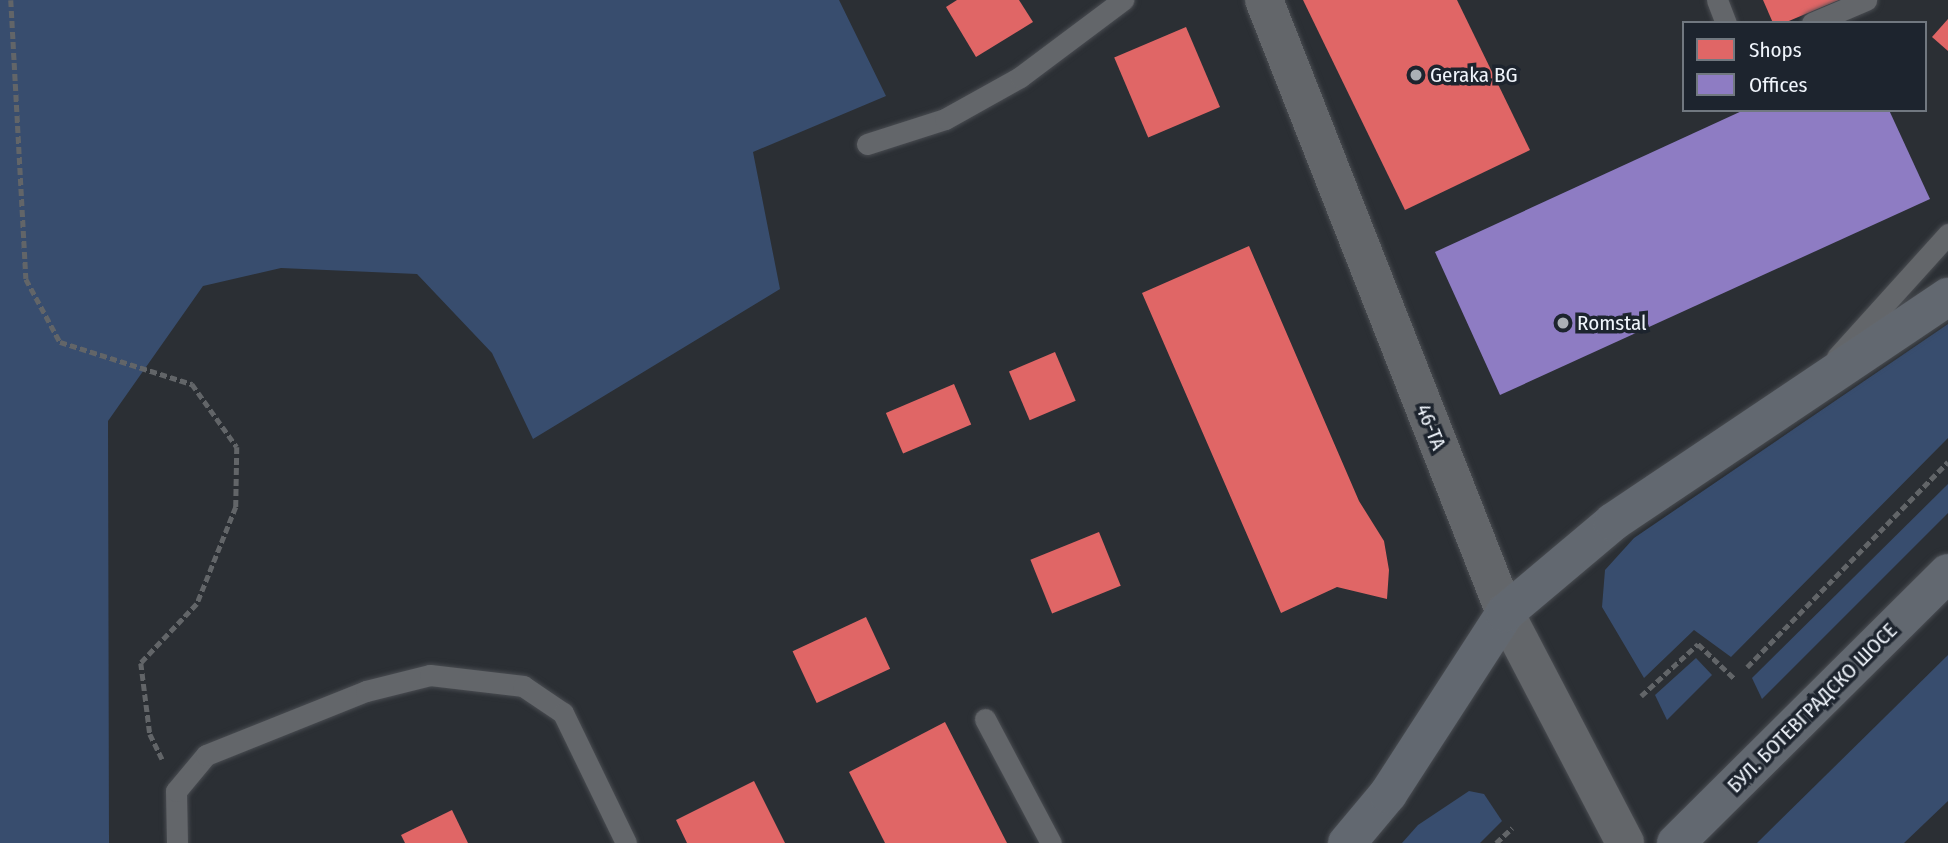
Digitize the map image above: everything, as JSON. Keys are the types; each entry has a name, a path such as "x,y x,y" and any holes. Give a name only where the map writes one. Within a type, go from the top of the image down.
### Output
{"main road":[{"path":"1347,843 1388,794 1505,612 1613,522 1797,401 1948,297"},
{"name":"БУЛ. БОТЕВГРАДСКО ШОСЕ","path":"1676,843 1948,573"}],"street":[{"name":"46-ТА","path":"1264,0 1505,612 1625,843"}],"lane":[{"path":"867,144 945,119 1020,76 1123,0"},
{"path":"1717,0 1725,21"},
{"path":"1817,21 1866,0"},
{"path":"1797,401 1948,234"},
{"path":"177,843 176,791 206,755 366,691 430,675 523,686 563,713 626,843"},
{"path":"985,719 1051,843"}],"path":[{"path":"10,0 26,279 60,342 192,384 237,447 236,507 197,604 141,663 150,734 176,791"},
{"path":"1748,667 1948,462"},
{"path":"1641,696 1698,644 1735,679"},
{"path":"1496,843 1512,828"}],"shaded area":[{"path":"0,0 839,0 886,96 753,152 780,289 533,439 492,353 417,274 281,268 203,286 108,421 109,843 0,843"},
{"path":"1948,324 1948,438 1731,657 1694,630 1644,678 1602,607 1605,570 1634,538"},
{"path":"1948,484 1948,513 1762,699 1752,678"},
{"path":"1948,655 1948,801 1904,843 1757,843"},
{"path":"1696,658 1712,675 1667,720 1655,695"},
{"path":"1469,791 1484,794 1502,821 1480,843 1402,843 1418,825"}],"building: Shops":[{"path":"957,0 1019,0 1033,22 976,57 946,7"},
{"name":"Geraka BG","path":"1303,0 1457,0 1530,150 1405,210"},
{"path":"1763,0 1839,0 1789,21 1772,21"},
{"path":"1948,19 1948,51 1932,37"},
{"path":"1186,27 1220,107 1148,138 1114,57"},
{"path":"1249,246 1359,501 1384,541 1389,570 1387,599 1337,587 1281,613 1142,293"},
{"path":"1055,352 1076,401 1030,420 1009,372"},
{"path":"954,384 971,425 903,453 886,413"},
{"path":"1099,532 1121,586 1052,613 1030,560"},
{"path":"866,617 890,669 817,703 793,651"},
{"path":"945,722 1007,843 885,843 849,772"},
{"path":"754,781 785,843 687,843 676,820"},
{"path":"452,810 468,843 405,843 401,835"}],"building: Offices":[{"name":"Romstal","path":"1740,112 1890,112 1930,199 1500,395 1435,252"}],"place":[{"name":"Geraka BG","path":"1416,75"},
{"name":"Romstal","path":"1563,323"}]}
